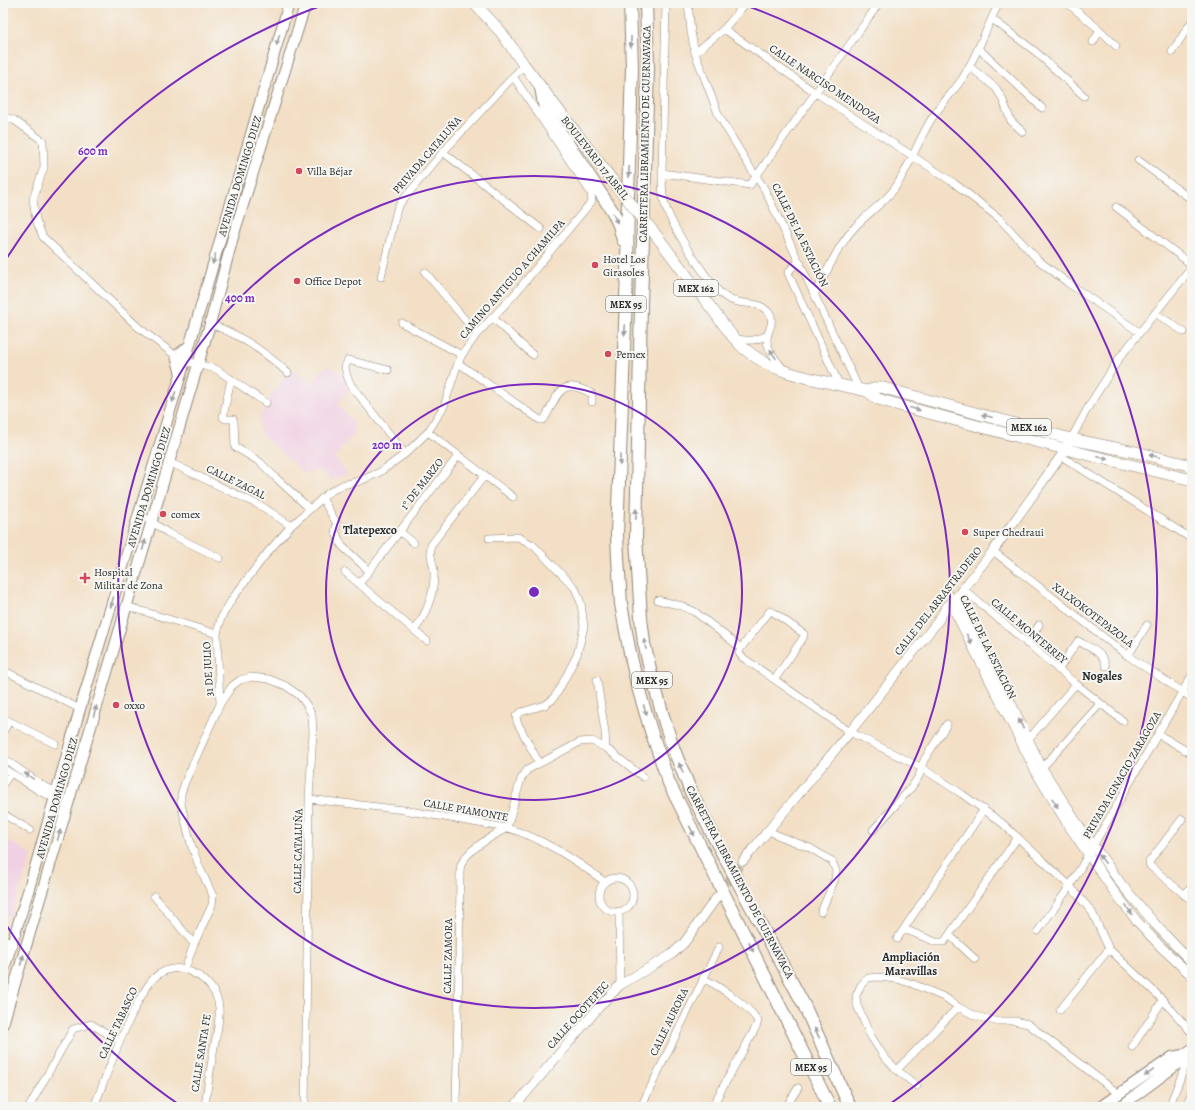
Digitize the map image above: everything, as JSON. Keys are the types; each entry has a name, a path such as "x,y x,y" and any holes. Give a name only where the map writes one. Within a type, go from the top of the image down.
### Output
{"highway":[{"name":"CARRETERA LIBRAMIENTO DE CUERNAVACA","path":"630,3 632,68 627,271 617,534 621,604 629,648 647,718 669,783 830,1107"},
{"name":"CARRETERA LIBRAMIENTO DE CUERNAVACA","path":"646,3 648,67 636,530 641,618 644,643 650,673 665,723 674,750 692,792 717,843 801,999 850,1107"},
{"path":"541,88 545,109 613,212 619,225 627,271"},
{"path":"791,1027 798,1053 821,1107"},
{"path":"827,1054 858,1107"}],"main road":[{"name":"AVENIDA DOMINGO DIEZ","path":"3,972 7,940 30,885 80,709 181,374 181,358 189,346 289,3"},
{"name":"AVENIDA DOMINGO DIEZ","path":"3,1024 210,324 236,228 306,3"},
{"name":"BOULEVARD 17 ABRIL","path":"474,3 501,32 541,88 733,337 746,350 766,363 786,372 863,390"},
{"name":"MEX 162","path":"863,390 880,387 1071,439 1140,453 1192,466"},
{"name":"MEX 162","path":"863,390 878,399 1063,452 1192,480"},
{"path":"88,685 102,689"},
{"path":"1100,1107 1172,1057 1183,1055 1192,1049"},
{"path":"1120,1107 1178,1064 1183,1055"}],"street":[{"path":"666,3 662,173 664,201 670,219 706,276 725,297 740,302 762,305 771,315 772,322 767,335 768,344 771,352 786,372"},
{"name":"CALLE DE LA ESTACIÓN","path":"688,3 695,53 719,116 764,188 863,390"},
{"path":"695,53 724,29 746,3"},
{"path":"662,173 750,185 879,3"},
{"path":"815,293 837,252 854,228 894,189 913,156 929,123 939,107 962,79 992,19 998,3"},
{"path":"1067,3 1100,30 1116,46"},
{"path":"992,19 1036,52 1084,96"},
{"path":"1172,52 1192,21"},
{"name":"CALLE NARCISO MENDOZA","path":"724,29 816,93 954,183 1000,219 1038,260 1068,283 1139,332"},
{"path":"1093,42 1100,30"},
{"path":"978,48 1042,108"},
{"name":"PRIVADA CATALUÑA","path":"382,277 397,209 402,201 443,152 524,65"},
{"path":"969,66 996,88 1011,120 1023,132"},
{"name":"CAMINO ANTIGUO A CHAMILPA","path":"217,634 221,618 232,599 267,553 291,526 322,498 342,485 360,481 380,472 405,454 428,432 444,406 462,355 477,334 513,296 592,201 591,193 513,76"},
{"path":"3,117 14,120 43,141 44,166 34,198 36,220 43,237 138,327 181,358 216,369 266,403"},
{"path":"443,152 541,229"},
{"path":"1138,160 1192,200"},
{"path":"1116,207 1192,266"},
{"path":"801,264 794,265 788,273 839,384"},
{"name":"CALLE DEL ARRASTRADERO","path":"743,861 850,732 938,621 947,606 954,600 993,551 1063,452 1090,404 1120,357 1192,266"},
{"path":"425,272 477,334"},
{"path":"1155,313 1184,332"},
{"path":"492,317 533,356"},
{"path":"402,323 462,355"},
{"path":"210,324 229,331 260,351 288,373"},
{"path":"733,337 743,341 751,341 767,335"},
{"path":"388,370 348,360 345,368 346,376 357,394 405,454"},
{"path":"458,363 540,420 546,418 559,392 569,386 575,386 592,394 592,402"},
{"path":"231,379 223,417 225,419 233,419 234,421 235,447 260,462 310,509"},
{"path":"428,432 513,497"},
{"path":"1063,452 1192,539"},
{"name":"1° DE MARZO","path":"359,584 458,456"},
{"name":"CALLE ZAGAL","path":"169,462 263,507 291,526"},
{"path":"415,630 429,604 434,584 434,570 430,552 431,546 485,475"},
{"path":"322,498 337,524 335,531 342,546 369,571"},
{"path":"138,515 151,521 168,533 220,558"},
{"path":"399,531 414,543"},
{"path":"489,538 518,538 533,545 574,588 581,603 584,627 579,648 577,655 559,690 552,700 545,705 520,712 516,716 516,722 539,763"},
{"name":"XALXOKOTEPAZOLA","path":"993,551 1128,656 1192,698"},
{"path":"345,572 415,630 426,641"},
{"name":"CALLE MONTERREY","path":"963,589 1058,670 1123,722"},
{"path":"658,600 682,606 695,612 741,648"},
{"name":"CALLE DE LA ESTACIÓN","path":"954,600 1025,742 1037,774 1068,825 1192,963"},
{"path":"126,606 217,634"},
{"path":"775,679 803,638 804,634 770,611 741,648 739,654 850,732 922,768 984,808 1070,886 1092,912 1109,949 1163,1000 1192,1033"},
{"path":"1027,644 1039,625"},
{"path":"1128,656 1147,625"},
{"name":"31 DE JULIO","path":"217,634 220,704"},
{"path":"1058,670 1078,641 1098,652 1104,658 1106,666"},
{"path":"3,670 80,709"},
{"name":"PRIVADA IGNACIO ZARAGOZA","path":"1038,930 1070,886 1192,675"},
{"name":"CALLE CATALUÑA","path":"220,704 232,686 240,680 251,677 269,679 286,686 300,696 312,715 313,732 309,799 305,1107"},
{"path":"597,680 606,748"},
{"path":"1025,742 1076,684"},
{"path":"186,969 194,944 212,905 213,896 199,866 191,844 180,804 181,794 220,704"},
{"path":"1042,768 1100,704"},
{"path":"3,732 6,719 55,744"},
{"path":"873,830 911,788 922,768 924,760 947,724"},
{"path":"1158,734 1192,754"},
{"path":"507,828 521,779 527,770 580,742 592,741 606,748 643,776"},
{"name":"CALLE DE LA ESTACIÓN","path":"1025,742 1091,851 1136,920 1161,948 1192,976"},
{"path":"3,758 56,795"},
{"path":"3,768 41,792 56,795"},
{"path":"3,784 11,773"},
{"name":"CALLE PIAMONTE","path":"309,799 404,810 507,828 520,832 572,858 605,882"},
{"path":"898,939 984,808"},
{"path":"3,814 30,830"},
{"path":"1182,819 1149,862 1150,866 1192,901"},
{"name":"CALLE ZAMORA","path":"456,1107 461,865 465,859 479,846 507,828"},
{"path":"768,830 777,836 810,848 832,861 836,871 835,879 820,912"},
{"path":"904,929 936,942 944,942 1018,838"},
{"path":"616,878 628,882 633,894 632,900 625,909 619,912 613,911 602,905 599,893 605,882 616,878"},
{"path":"1184,895 1192,886"},
{"path":"154,896 194,944"},
{"name":"CALLE OCOTEPEC","path":"514,1107 594,1013 620,985 671,955 684,943 717,897"},
{"path":"619,912 620,985"},
{"path":"949,935 975,959"},
{"name":"CALLE AURORA","path":"641,1107 719,947"},
{"path":"1060,1010 1109,949"},
{"name":"CALLE TABASCO","path":"94,1107 120,1041 146,987 158,974 173,968 186,969"},
{"name":"CALLE SANTA FE","path":"186,969 196,974 209,985 216,994 219,1008 219,1024 205,1107"},
{"path":"3,972 17,976"},
{"path":"703,978 737,1001 754,1015 758,1021 712,1107"},
{"path":"917,1086 885,1058 870,1035 857,1005 856,996 861,985 868,978 897,978 946,998 958,1007 976,1016 995,1021 1015,1021 1028,1024 1119,1094"},
{"path":"1132,1047 1163,1000"},
{"path":"897,1070 958,1007"},
{"path":"29,1107 74,1029 91,1024 120,1041"},
{"path":"1169,1107 1192,1049"},
{"path":"786,1107 798,1088"},
{"path":"1186,1107 1192,1091"}],"shaded area":[{"path":"328,366 344,375 351,388 338,405 354,423 354,434 334,457 348,474 332,479 316,469 305,474 260,433 259,420 266,403 290,369 312,384 320,371"},
{"path":"3,837 32,855 10,917 3,912"}],"tunnel":[{"path":"719,894 743,861"}],"place":[{"name":"Villa Béjar","path":"299,171"},
{"name":"Hotel Los Girasoles","path":"595,265"},
{"name":"Office Depot","path":"297,281"},
{"name":"Pemex","path":"608,354"},
{"name":"comex","path":"163,514"},
{"name":"Super Chedraui","path":"965,532"},
{"name":"Hospital Militar de Zona","path":"85,578"},
{"name":"oxxo","path":"116,705"}],"district":[{"name":"Tlatepexco","path":"370,530"},
{"name":"Nogales","path":"1102,676"},
{"name":"Ampliación Maravillas","path":"911,964"}]}
